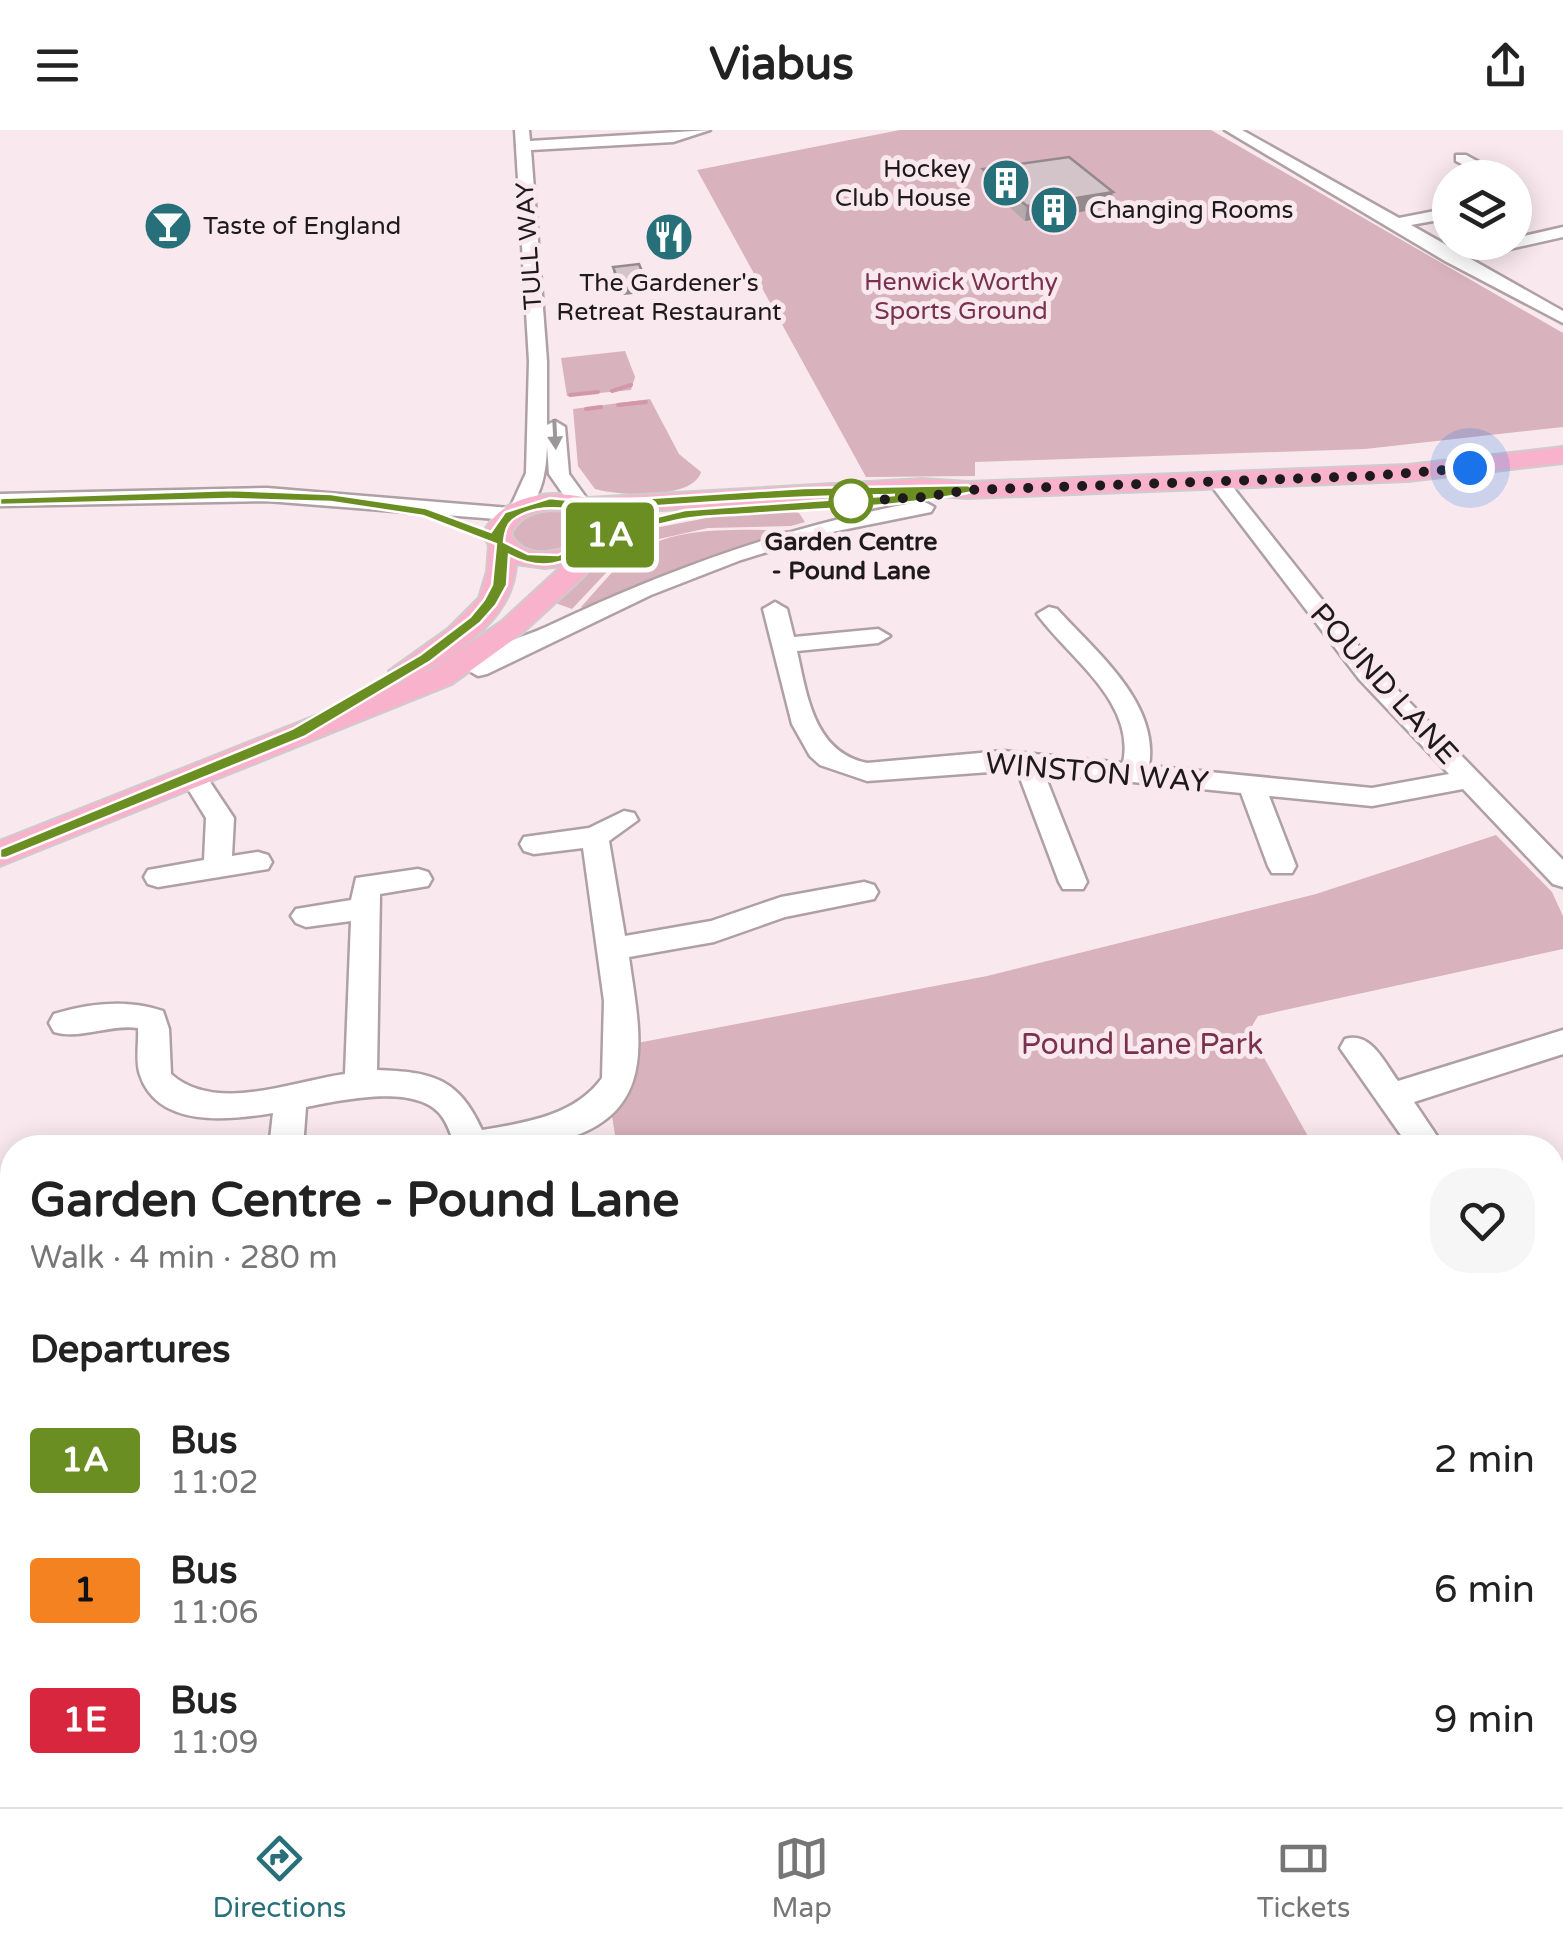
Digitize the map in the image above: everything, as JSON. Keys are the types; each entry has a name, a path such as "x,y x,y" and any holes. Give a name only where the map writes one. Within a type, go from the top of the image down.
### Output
{"main road":[{"path":"508,527 550,502 584,505 925,497 968,490 1408,474 1563,456"},
{"path":"508,527 525,558 541,560 574,556 598,542 685,514 807,498"},
{"path":"0,854 413,690 476,656 571,573 598,542 604,524 584,505"},
{"path":"298,733 426,658 475,620 499,585 508,527"}],"street":[{"path":"522,138 673,138 703,130"},
{"path":"1232,130 1432,246"},
{"name":"TULL WAY","path":"508,527 536,472 538,362 522,138"},
{"path":"1461,158 1465,160"},
{"path":"1393,224 1432,216"},
{"path":"1532,239 1563,232"},
{"path":"1458,260 1563,318"},
{"path":"1542,306 1563,300"},
{"name":"TULL WAY","path":"538,362 551,394 559,474 584,505"},
{"name":"POUND LANE","path":"1217,480 1357,662 1563,877"},
{"path":"0,500 267,494 349,499 508,527"},
{"path":"807,498 825,528"},
{"path":"478,669 561,618 677,574 825,528 923,508"},
{"name":"WINSTON WAY","path":"774,609 810,738 838,763 867,772 956,762 1028,762 1372,797 1469,779"},
{"path":"1049,614 1136,726 1142,755 1134,774"},
{"path":"785,645 867,643"},
{"path":"1028,762 1073,882"},
{"path":"193,776 220,818 218,868"},
{"path":"1252,787 1282,866"},
{"path":"534,844 595,837 624,820"},
{"path":"532,1135 598,1104 617,1082 622,1054 613,949 595,837"},
{"path":"158,876 258,862"},
{"path":"361,1084 366,886 418,879"},
{"path":"613,949 714,931 781,907 853,900"},
{"path":"306,916 365,909"},
{"path":"66,1023 122,1014 139,1014 152,1020 154,1074 164,1089 186,1103 213,1106 291,1098 361,1084 413,1082 441,1094 462,1117 469,1135"},
{"path":"1391,1096 1563,1042"},
{"path":"1356,1048 1420,1135"},
{"path":"287,1135 291,1098"}],"green space":[{"name":"Henwick Worthy Sports Ground","path":"900,130 1211,130 1563,333 1563,427 1365,449 975,462 975,476 866,477 697,170"},
{"path":"625,351 635,377 631,390 567,396 561,358"},
{"path":"650,399 679,454 701,472 695,481 670,492 637,494 595,489 578,466 573,409"},
{"path":"547,508 573,510 590,521 588,536 558,550 537,551 509,535 523,515"},
{"path":"787,510 799,513 805,522 791,526 708,528 659,539 650,529 717,516"},
{"path":"798,530 719,555 585,610 581,607 630,556 648,545 711,531"},
{"path":"641,532 650,541 620,558 572,609 550,601 612,547"},
{"name":"Pound Lane Park","path":"1496,835 1552,892 1563,916 1563,949 1258,1016 1249,1031 1307,1135 615,1135 611,1110 632,1044 987,976 1316,894"}],"building":[{"path":"1069,157 1113,192 1027,206 983,169"},
{"path":"639,264 646,281 619,283 613,267"}],"waterway":[{"path":"612,391 631,385"},
{"path":"570,395 598,392"},
{"path":"618,405 646,402"},
{"path":"586,409 601,407"}],"bus line":[{"name":"1A","path":"0,500 230,494 331,498 426,512 498,540 498,530 510,514 550,502 589,506 804,492 968,490 925,497 685,514 632,527 602,538 574,556 558,559 525,558 502,546 499,585 490,602 475,620 426,658 298,733 0,854"}],"place":[{"name":"Hockey Club House","path":"1006,183"},
{"name":"Changing Rooms","path":"1054,210"},
{"name":"Taste of England","path":"168,226"},
{"name":"The Gardener's Retreat Restaurant","path":"669,237"},
{"name":"Garden Centre - Pound Lane","path":"851,501"}],"route":[{"path":"851,501 841,502 968,490 1370,476 1470,468"}]}
